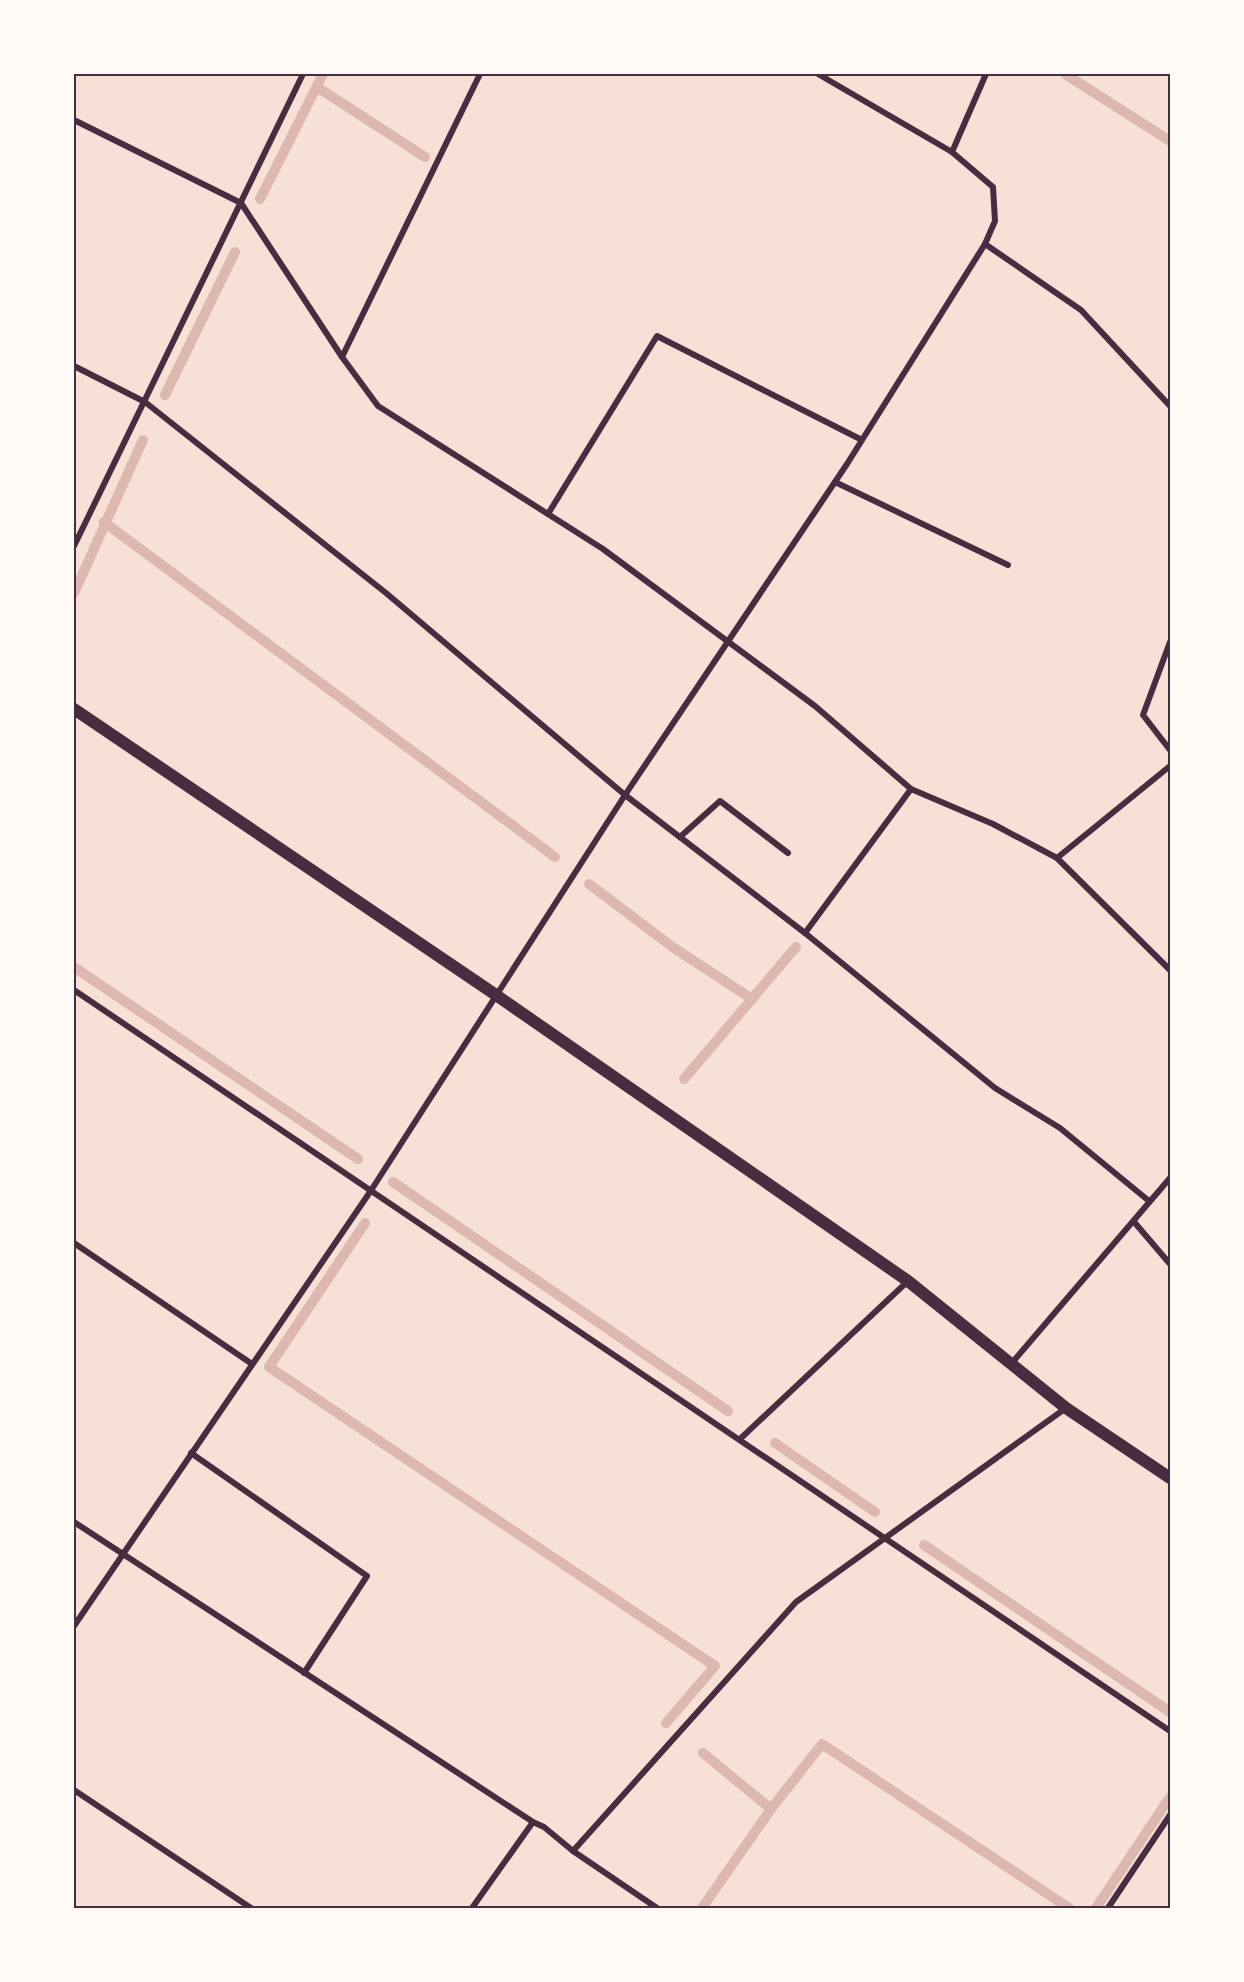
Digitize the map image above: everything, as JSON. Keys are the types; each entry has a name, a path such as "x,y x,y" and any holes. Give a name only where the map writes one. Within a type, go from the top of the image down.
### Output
{"main road":[{"path":"74,709 496,995 908,1281 1066,1408 1170,1478"}],"street":[{"path":"74,546 303,74"},
{"path":"342,357 480,74"},
{"path":"74,1626 370,1192 625,795 835,482 985,244 995,222 993,187 952,152 818,74"},
{"path":"952,152 986,74"},
{"path":"74,120 241,203 342,357 378,406 603,549 815,706 911,789 993,824 1057,858 1170,970"},
{"path":"985,244 1081,310 1170,406"},
{"path":"548,514 657,336 862,440"},
{"path":"74,366 145,402 386,593 625,795 806,933 995,1088 1060,1128 1149,1201"},
{"path":"835,482 1008,565"},
{"path":"1170,642 1143,715 1170,750"},
{"path":"1057,858 1170,766"},
{"path":"806,933 911,789"},
{"path":"680,837 720,801 788,853"},
{"path":"74,990 370,1192 888,1537 1170,1731"},
{"path":"1010,1365 1134,1223 1149,1201 1170,1178"},
{"path":"1134,1223 1170,1264"},
{"path":"74,1243 252,1364"},
{"path":"740,1439 908,1281"},
{"path":"573,1851 796,1602 1066,1408"},
{"path":"190,1453 367,1575 304,1673"},
{"path":"74,1522 544,1827 573,1851 657,1908"},
{"path":"74,1790 251,1908"},
{"path":"1108,1908 1170,1815"},
{"path":"472,1908 533,1822"}],"waterway":[{"path":"260,199 323,74"},
{"path":"1065,74 1170,141"},
{"path":"317,87 425,157"},
{"path":"165,395 235,252"},
{"path":"74,593 143,440"},
{"path":"104,522 555,857"},
{"path":"589,884 674,948 752,999"},
{"path":"684,1079 796,947"},
{"path":"74,967 358,1159"},
{"path":"393,1182 728,1411"},
{"path":"365,1223 269,1367 715,1666 666,1723"},
{"path":"775,1443 875,1512"},
{"path":"924,1545 1170,1712"},
{"path":"703,1753 771,1809 822,1744 1069,1908"},
{"path":"1096,1908 1170,1797"},
{"path":"702,1908 771,1809"}]}
